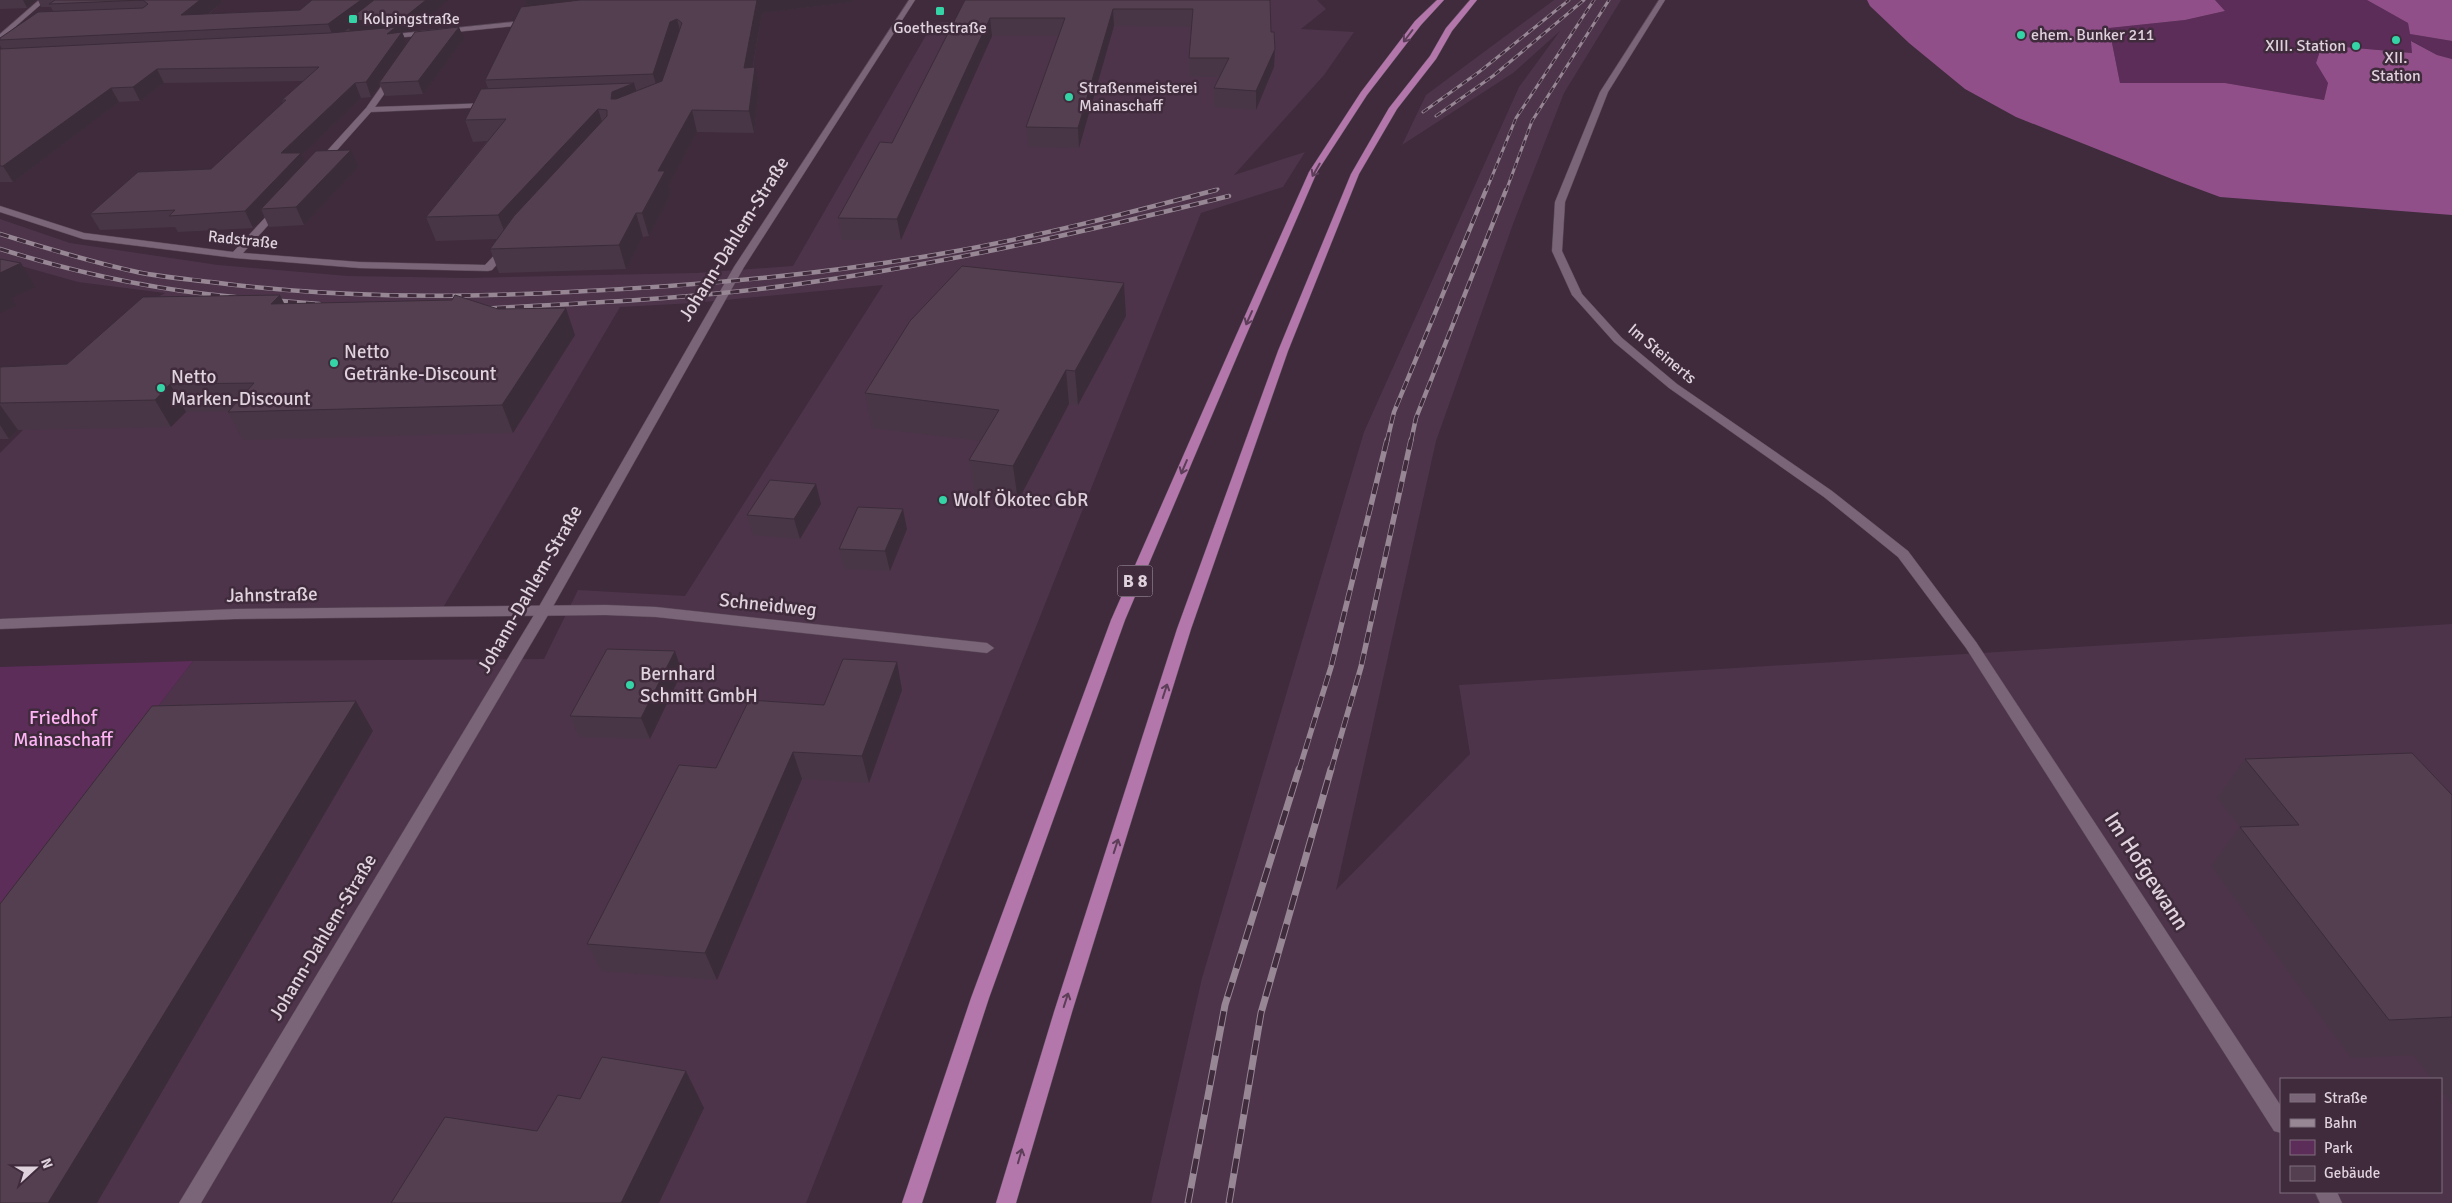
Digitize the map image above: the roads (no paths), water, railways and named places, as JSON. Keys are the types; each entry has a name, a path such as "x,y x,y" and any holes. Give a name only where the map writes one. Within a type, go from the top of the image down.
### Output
{"highway":[{"name":"B 8","path":"912,1203 980,998 1118,620 1236,347 1313,172 1364,94 1418,23 1441,0"},
{"path":"1006,1203 1063,1012 1184,629 1283,351 1354,174 1392,108 1433,57 1449,30 1474,0"}],"street":[{"path":"0,38 43,0"},
{"name":"Johann-Dahlem-Straße","path":"189,1203 544,610 739,268 912,0"},
{"name":"Im Steinerts","path":"1662,0 1604,92 1560,202 1557,251 1577,295 1618,340 1673,386 1812,483 1903,554 1971,645"},
{"path":"374,39 539,21"},
{"path":"17,24 27,24"},
{"path":"416,42 421,34"},
{"path":"314,169 369,110 399,67"},
{"path":"369,110 496,105"},
{"path":"235,255 288,198"},
{"name":"Radstraße","path":"0,208 83,236 235,255 359,266 488,268 514,240"},
{"name":"Jahnstraße","path":"0,624 235,614 544,610"},
{"name":"Schneidweg","path":"544,610 656,612 987,648"},
{"name":"Im Hofgewann","path":"1971,645 2280,1122"}],"railway":[{"path":"1423,112 1479,72 1569,0"},
{"path":"1436,116 1493,76 1584,0"},
{"path":"1486,191 1516,118 1594,0"},
{"path":"1506,191 1532,121 1609,0"},
{"path":"1211,191 1218,189"},
{"path":"0,234 85,259 164,277 345,294 434,296 524,294 713,283 903,260 984,246 1117,216 1216,190"},
{"path":"1387,441 1394,412 1486,190"},
{"path":"1411,441 1416,418 1506,190"},
{"path":"479,309 713,294 846,277 956,258 1229,196"},
{"path":"0,249 58,266 145,285 235,297"},
{"path":"270,300 319,304"},
{"path":"1299,770 1331,667 1387,440"},
{"path":"1331,770 1361,667 1411,440"},
{"path":"1188,1203 1225,1005 1299,769"},
{"path":"1229,1203 1261,1013 1331,769"}],"place":[{"name":"Goethestraße","path":"940,11"},
{"name":"Kolpingstraße","path":"353,19"},
{"name":"ehem. Bunker 211","path":"2021,35"},
{"name":"XII. Station","path":"2396,40"},
{"name":"XIII. Station","path":"2356,46"},
{"name":"Straßenmeisterei Mainaschaff","path":"1069,97"},
{"name":"Netto Getränke-Discount","path":"334,363"},
{"name":"Netto Marken-Discount","path":"161,388"},
{"name":"Wolf Ökotec GbR","path":"943,500"},
{"name":"Bernhard Schmitt GmbH","path":"630,685"}],"park label":[{"name":"Friedhof Mainaschaff","path":"63,729"}]}
